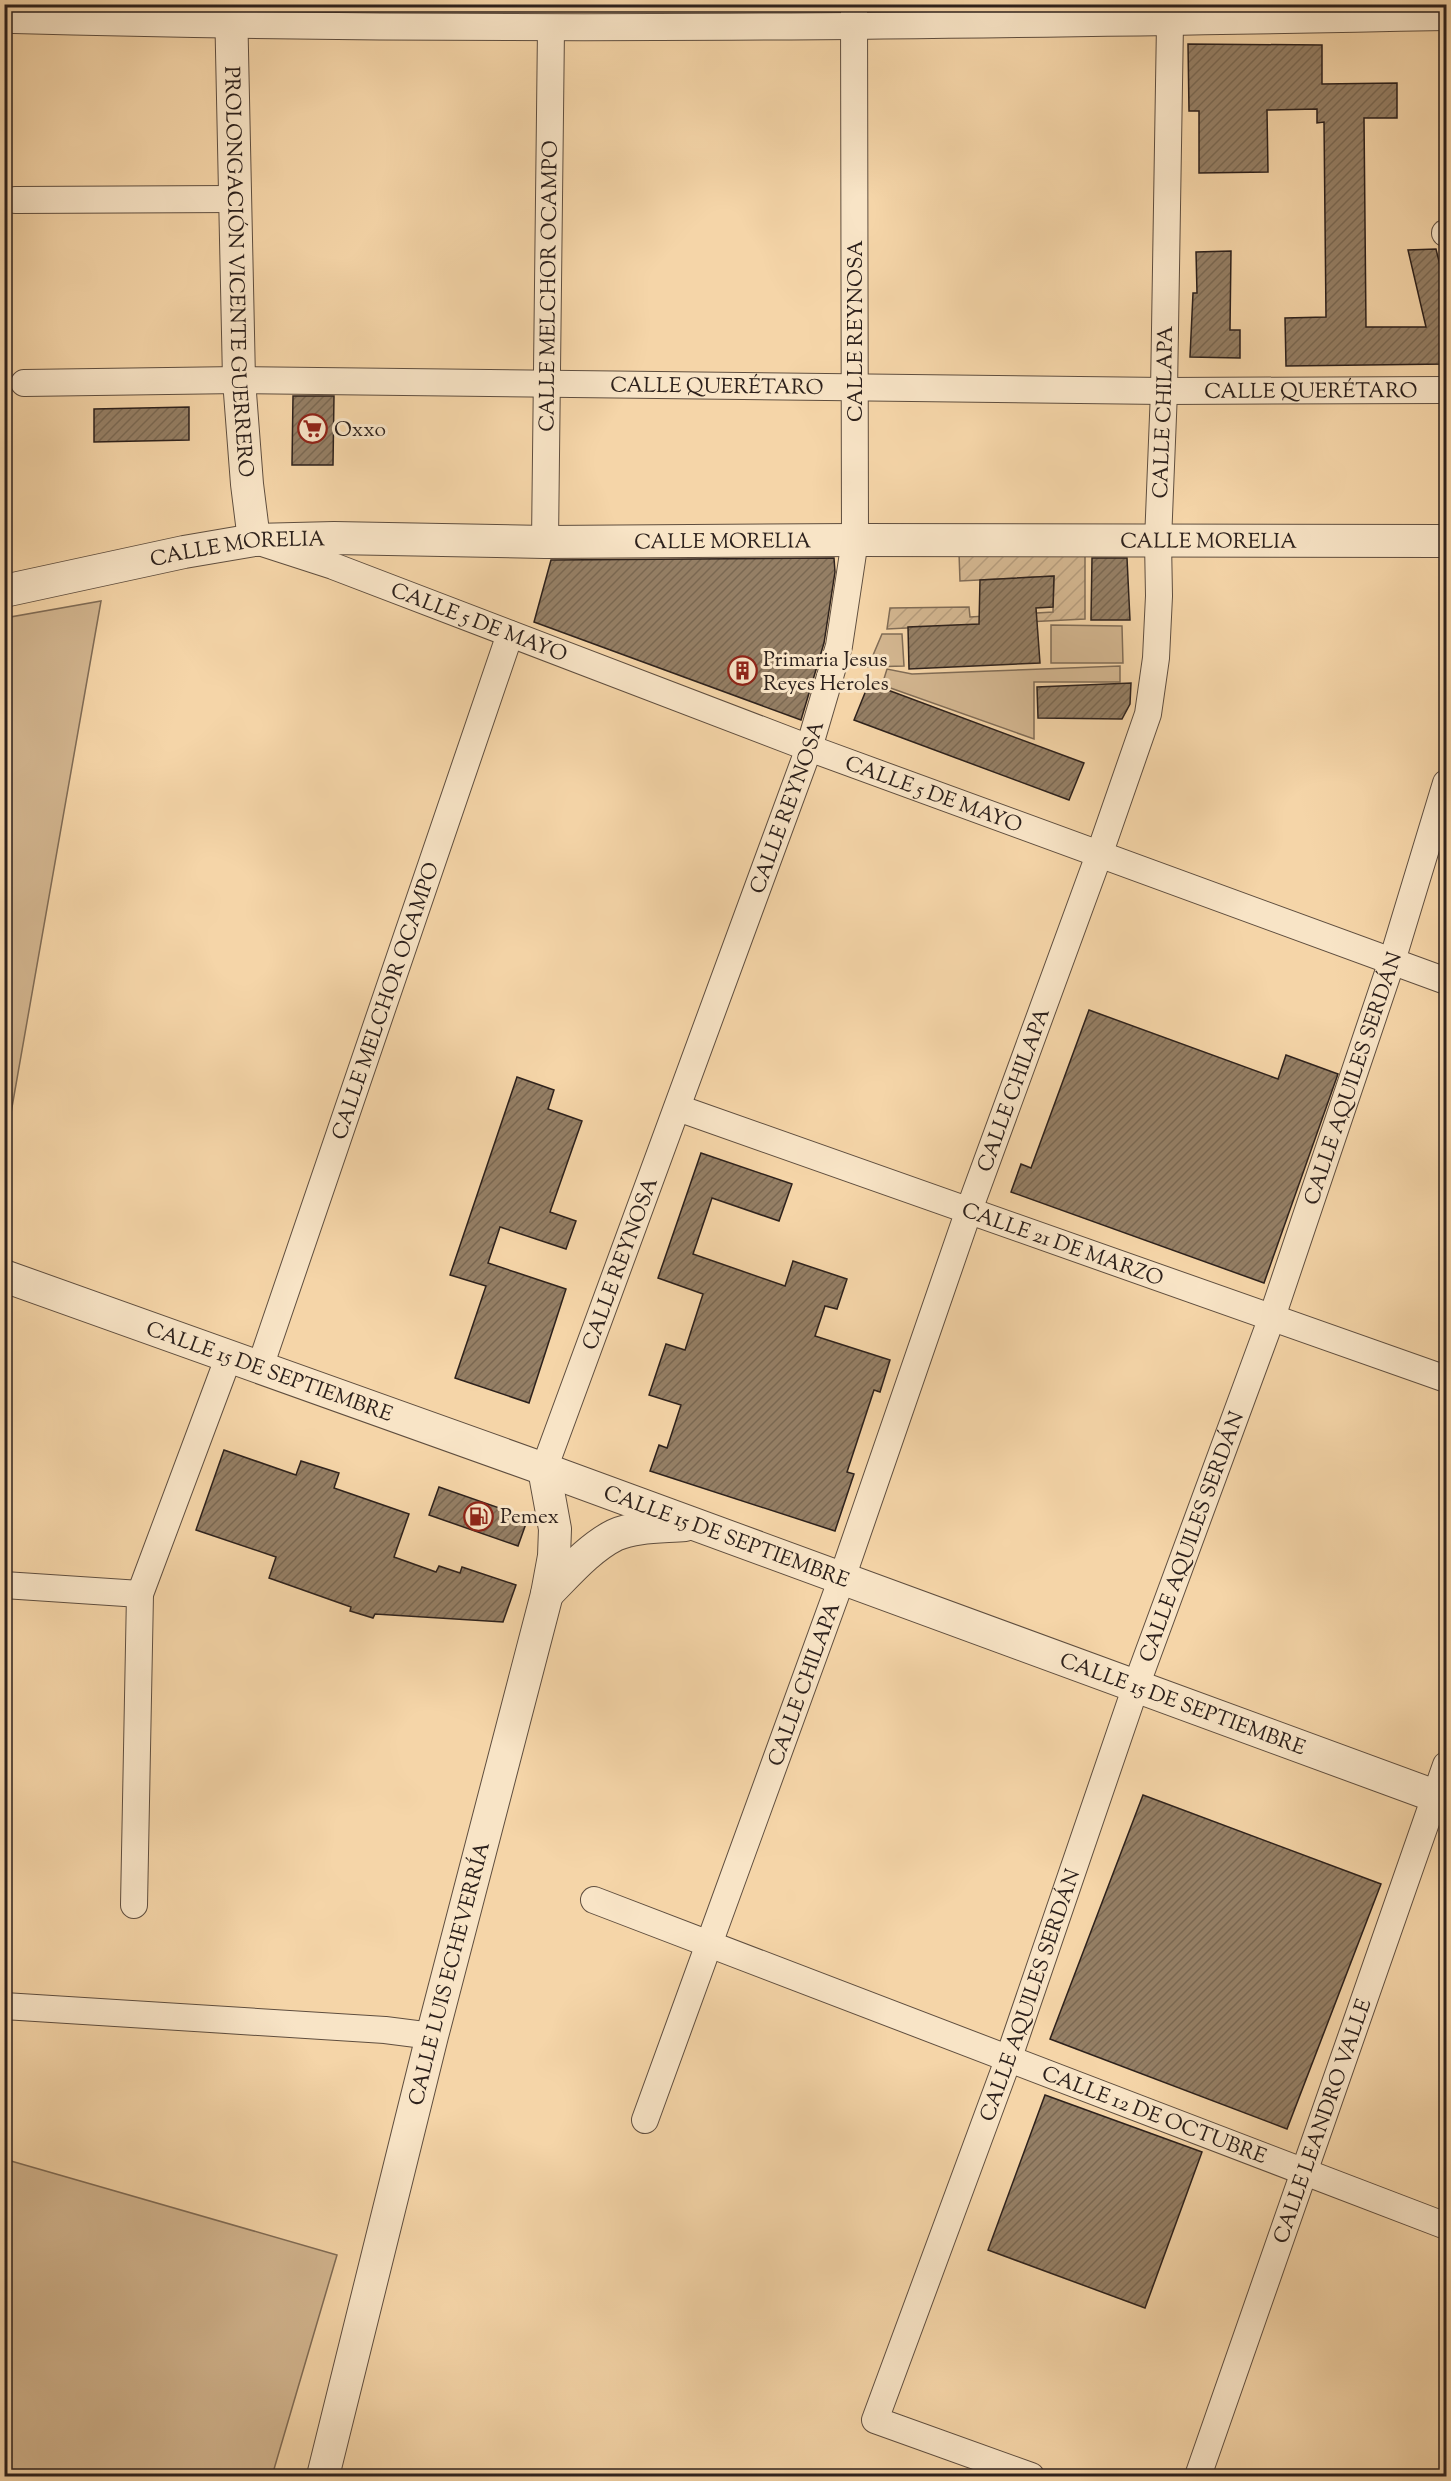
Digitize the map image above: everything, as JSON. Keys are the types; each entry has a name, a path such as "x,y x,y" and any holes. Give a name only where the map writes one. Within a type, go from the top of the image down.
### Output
{"street":[{"path":"14,20 231,15 551,27 854,15 1170,22 1446,17"},
{"name":"PROLONGACIÓN VICENTE GUERRERO","path":"231,15 239,380 254,540"},
{"name":"CALLE REYNOSA","path":"544,1469 809,748 839,646 855,540 854,15"},
{"name":"CALLE CHILAPA","path":"645,2120 842,1578 969,1210 1148,714 1156,658 1160,596 1158,541 1164,391 1170,22"},
{"name":"CALLE MELCHOR OCAMPO","path":"545,542 549,384 551,27"},
{"path":"15,200 235,199"},
{"name":"CALLE QUERÉTARO","path":"24,383 239,380 1164,391 1446,390"},
{"name":"CALLE MORELIA","path":"4,591 183,552 254,540 334,537 545,542 1446,541"},
{"name":"CALLE 5 DE MAYO","path":"254,540 333,566 809,748 1446,981"},
{"name":"CALLE MELCHOR OCAMPO","path":"260,1367 510,634"},
{"name":"CALLE AQUILES SERDÁN","path":"1031,2476 875,2420 1008,2060 1136,1686 1272,1317 1392,961 1446,783"},
{"name":"CALLE 21 DE MARZO","path":"678,1108 1446,1379"},
{"name":"CALLE 15 DE SEPTIEMBRE","path":"4,1276 544,1469 1441,1798"},
{"path":"134,1905 140,1594 229,1356"},
{"name":"CALLE LUIS ECHEVERRÍA","path":"323,2476 432,2036 547,1594 554,1556 555,1529 544,1469"},
{"path":"547,1594 586,1557 616,1535 644,1528 695,1524"},
{"path":"4,1585 140,1594"},
{"name":"CALLE LEANDRO VALLE","path":"1198,2476 1303,2172 1441,1798 1446,1765"},
{"name":"CALLE 12 DE OCTUBRE","path":"594,1900 1446,2226"},
{"path":"4,2006 385,2030 432,2036"}],"shaded area":[{"path":"959,553 1085,555 1085,619 887,629 890,608 969,607 970,617 1053,612 1054,576 960,581"},
{"path":"101,601 5,1147 5,618"},
{"path":"1051,625 1122,626 1123,663 1051,663"},
{"path":"882,634 902,634 904,666 868,667"},
{"path":"1120,666 1120,682 1034,682 1034,739 882,685 887,669 912,674"},
{"path":"4,2159 337,2255 272,2476 5,2476"}],"building":[{"path":"1188,44 1322,45 1322,84 1397,83 1397,118 1364,118 1366,327 1426,327 1408,250 1436,249 1446,290 1446,364 1286,366 1285,318 1326,317 1324,122 1317,123 1317,109 1267,110 1268,172 1199,173 1199,111 1189,111"},
{"path":"1231,251 1230,330 1240,330 1240,358 1190,357 1193,293 1197,293 1196,252"},
{"name":"Oxxo","path":"293,396 334,396 333,465 292,465"},
{"path":"189,407 189,440 94,442 94,409"},
{"name":"Primaria Jesus Reyes Heroles","path":"834,558 835,572 824,643 801,720 534,622 551,560"},
{"path":"1092,558 1127,558 1130,620 1091,620"},
{"path":"1054,576 1053,607 1036,608 1040,663 909,669 908,627 979,624 980,580"},
{"path":"869,683 1084,763 1069,800 854,720"},
{"path":"1131,683 1130,704 1122,719 1038,718 1037,687"},
{"path":"1089,1010 1278,1079 1286,1055 1338,1074 1264,1283 1011,1192 1021,1164 1031,1168"},
{"path":"517,1077 554,1090 548,1109 582,1121 550,1212 576,1221 566,1249 500,1227 488,1263 566,1289 529,1403 455,1378 486,1286 450,1275"},
{"path":"701,1153 792,1184 779,1221 712,1198 693,1254 785,1286 793,1261 847,1279 837,1309 825,1306 815,1336 890,1360 880,1392 874,1390 847,1472 854,1474 835,1531 650,1471 659,1445 667,1448 681,1405 649,1395 666,1344 685,1350 703,1294 658,1278"},
{"path":"224,1450 296,1475 301,1461 339,1473 334,1488 409,1514 394,1557 436,1572 439,1566 460,1573 462,1567 516,1585 503,1622 375,1614 373,1618 350,1611 351,1607 269,1578 276,1557 196,1530"},
{"path":"439,1487 528,1518 518,1546 429,1515"},
{"path":"1143,1795 1381,1884 1287,2129 1050,2039"},
{"path":"1045,2095 1202,2152 1145,2308 988,2250"}],"place":[{"name":"Oxxo","path":"313,429"},
{"name":"Primaria Jesus Reyes Heroles","path":"742,671"},
{"name":"Pemex","path":"479,1516"}]}
